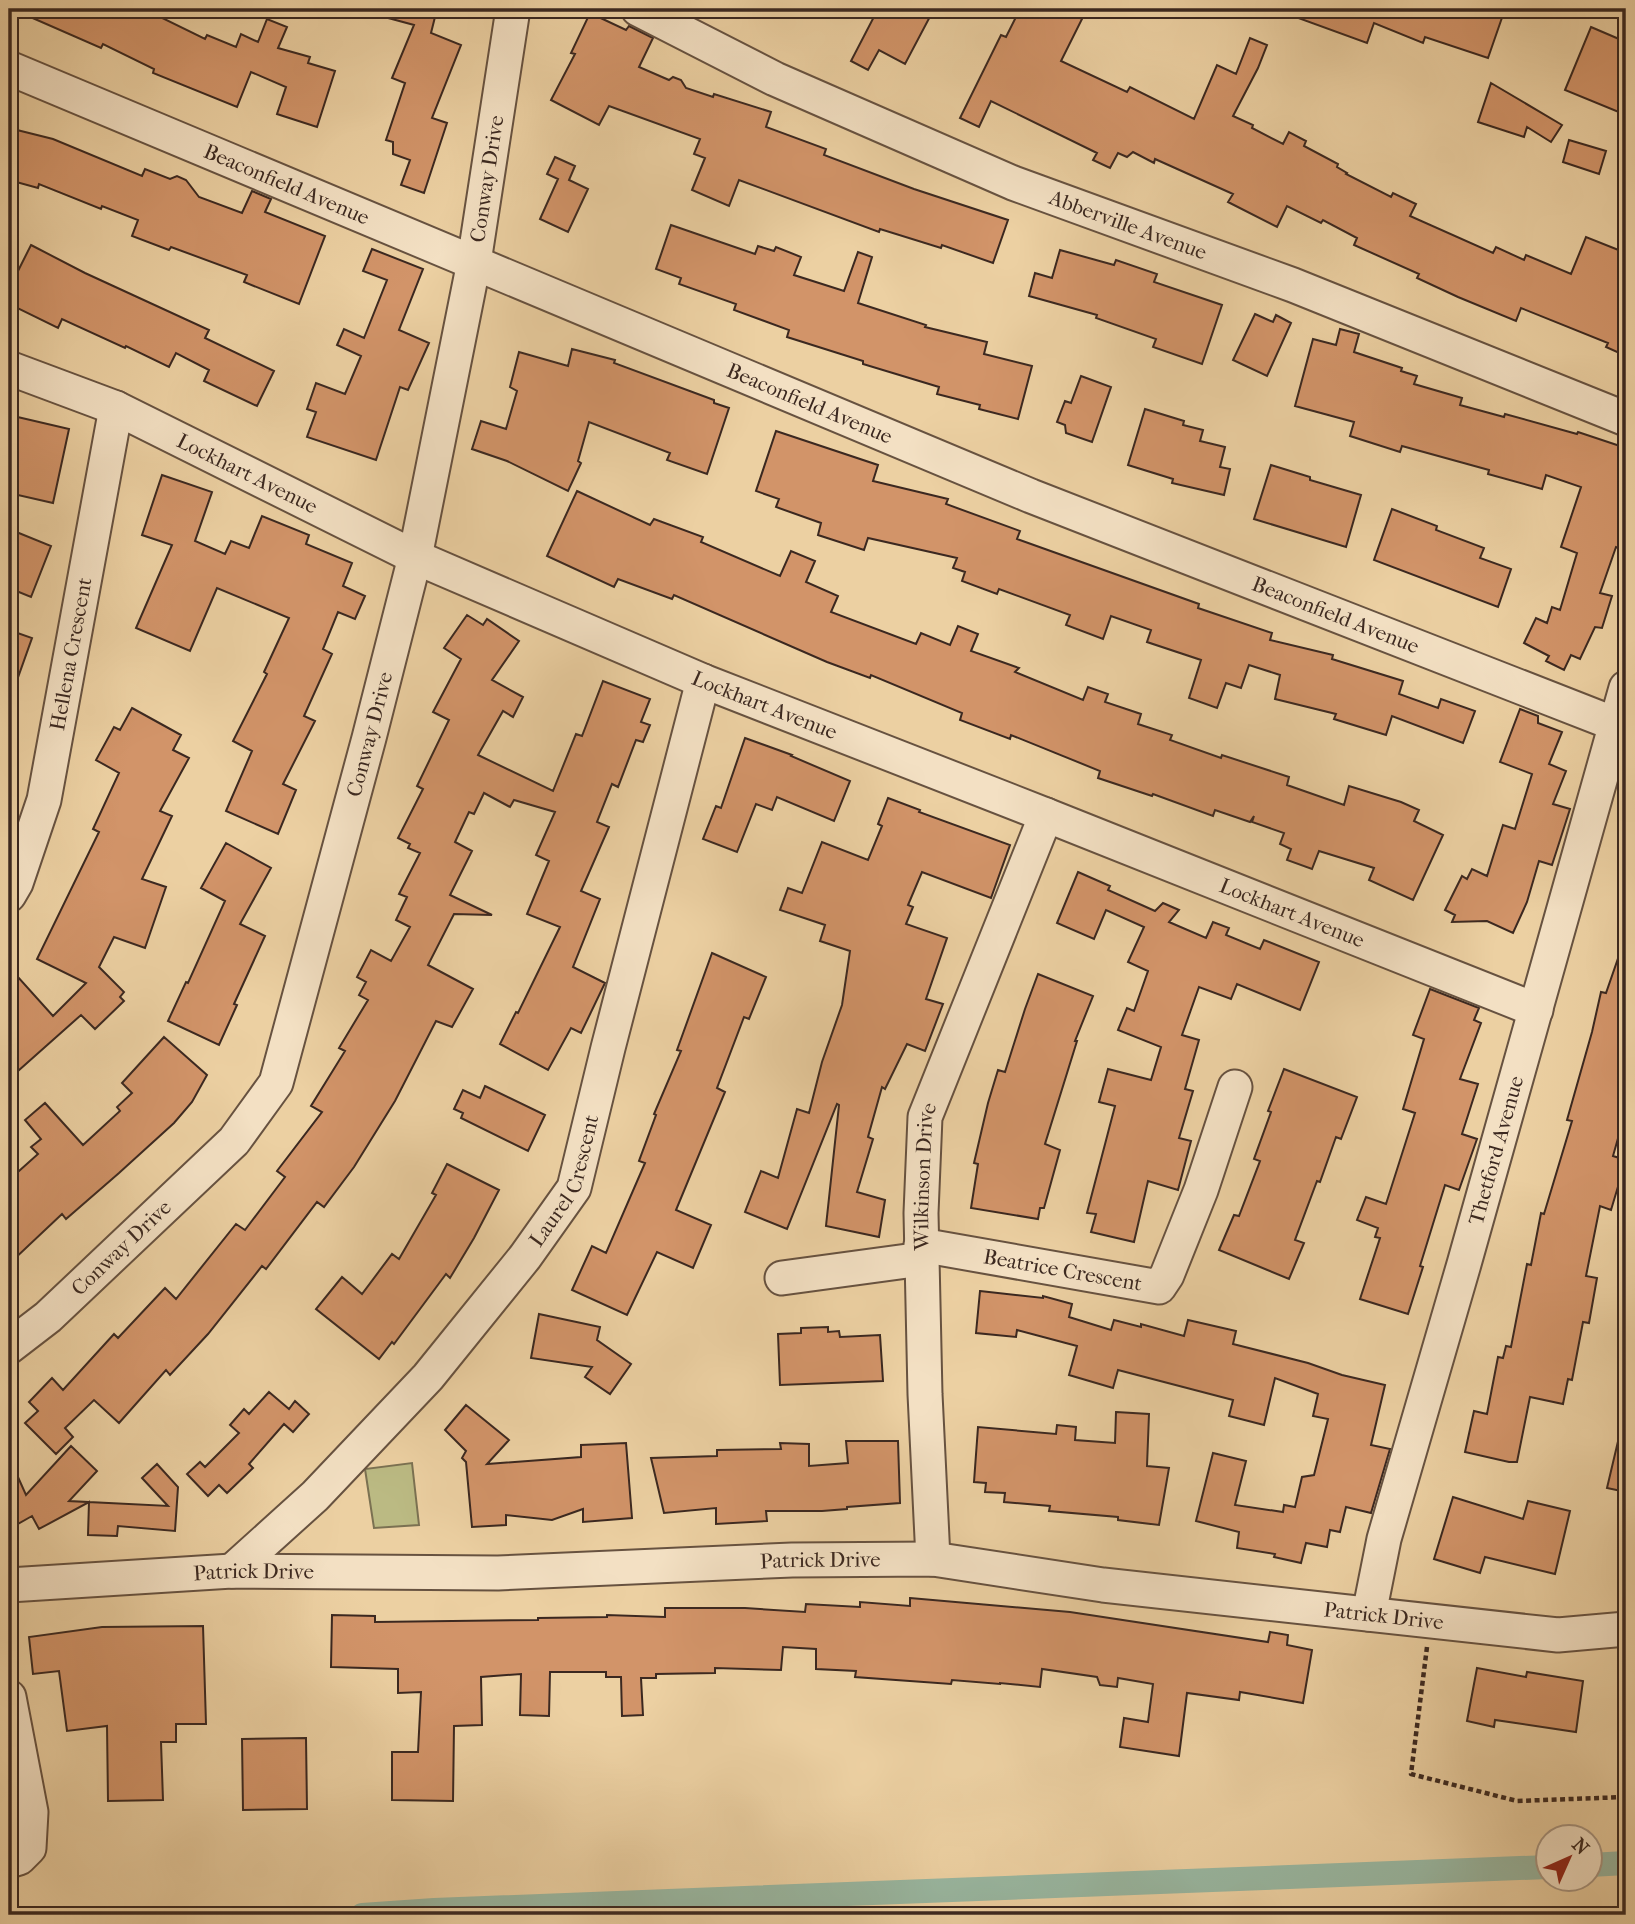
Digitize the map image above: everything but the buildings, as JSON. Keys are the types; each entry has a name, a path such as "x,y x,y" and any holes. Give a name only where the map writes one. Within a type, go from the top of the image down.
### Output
{"street":[{"name":"Conway Drive","path":"9,1347 48,1317 233,1141 276,1083 415,556 474,262 513,9"},
{"name":"Abberville Avenue","path":"638,9 775,79 1013,183 1293,285 1626,419"},
{"name":"Beaconfield Avenue","path":"9,68 1031,496 1615,724"},
{"name":"Lockhart Avenue","path":"9,368 116,408 415,556 702,681 1536,1010"},
{"name":"Hellena Crescent","path":"9,895 16,883 44,800 116,408"},
{"name":"Laurel Crescent","path":"232,1571 315,1496 428,1377 525,1256 573,1188 702,681"},
{"name":"Thetford Avenue","path":"1369,1614 1384,1539 1626,688"},
{"name":"Wilkinson Drive","path":"933,1559 920,1213 925,1117 1046,815"},
{"name":"Beatrice Crescent","path":"921,1252 1159,1287 1167,1275 1200,1190 1235,1087"},
{"path":"782,1278 921,1252"},
{"name":"Patrick Drive","path":"9,1585 232,1571 498,1573 792,1560 933,1559 1103,1585 1558,1635 1626,1629"},
{"path":"9,1697 31,1812 29,1848 19,1858 9,1861"}],"path":[{"path":"1430,1622 1411,1774 1517,1801 1626,1797"}],"shaded area":[{"path":"412,1463 419,1525 374,1528 365,1469"}],"waterway":[{"path":"1604,1864 1626,1863"},
{"path":"362,1915 1534,1868"}]}
